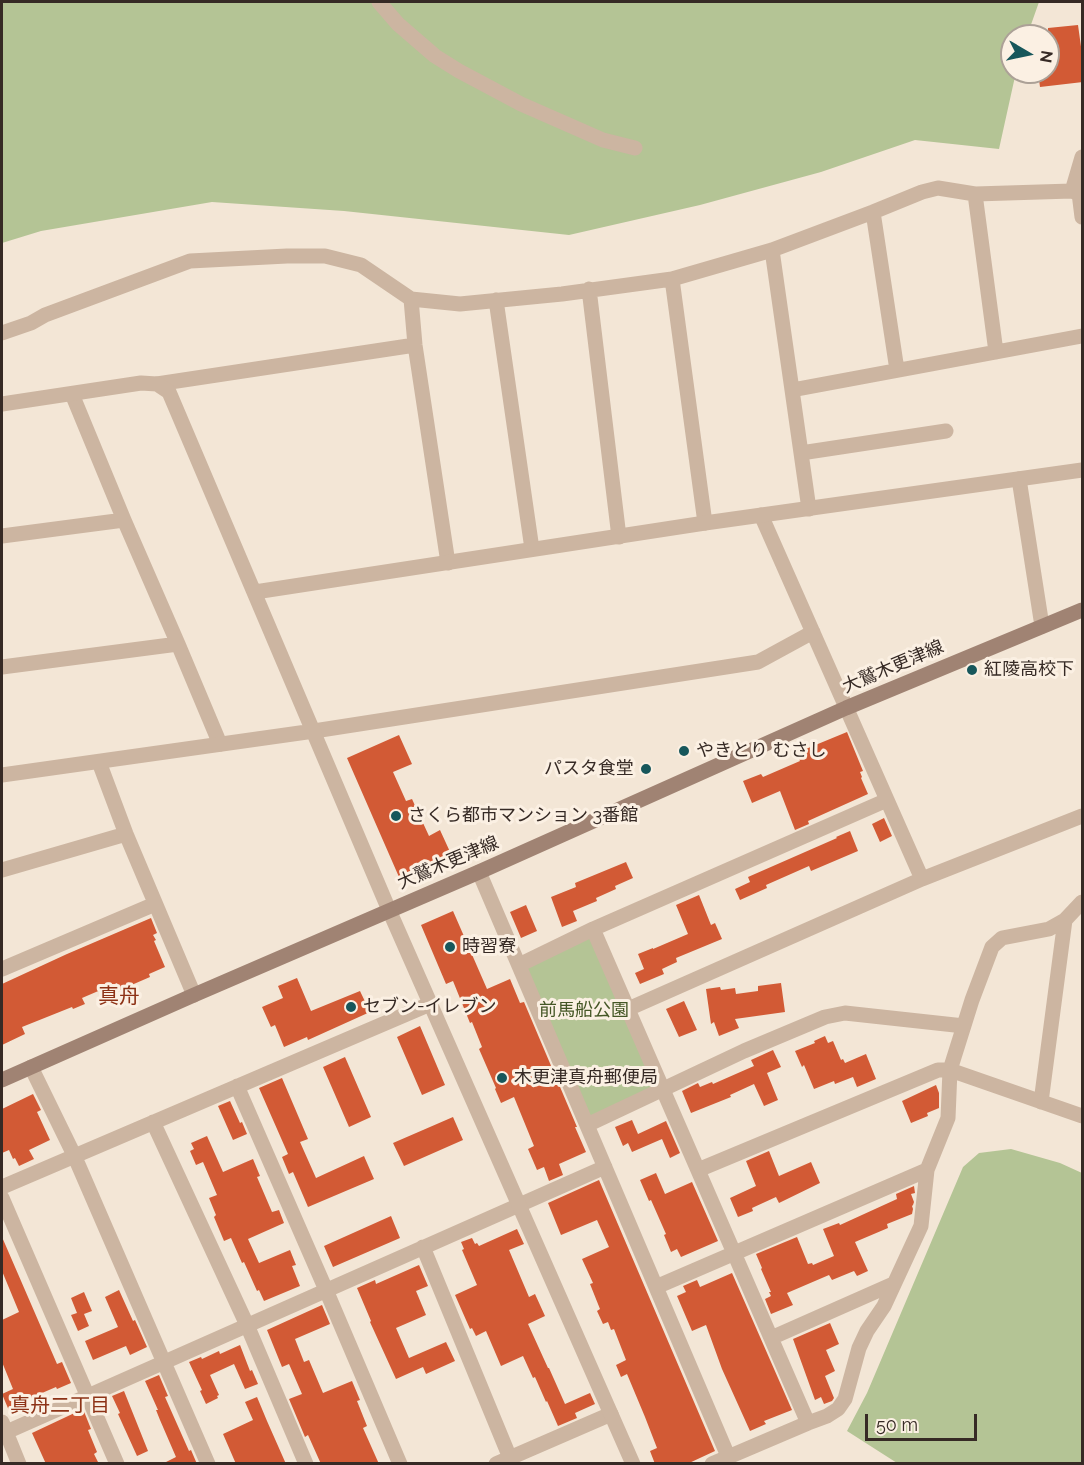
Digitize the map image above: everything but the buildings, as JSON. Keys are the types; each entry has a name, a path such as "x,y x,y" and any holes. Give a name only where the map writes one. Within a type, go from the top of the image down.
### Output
{"main road":[{"path":"1042,626 1083,610"},
{"path":"1042,626 1083,618"},
{"name":"大鷲木更津線","path":"2,1080 479,872 846,708 1042,626"}],"street":[{"path":"379,2 398,24 435,56 459,71 521,104 582,131 603,140 635,148"},
{"path":"1083,157 1078,193 1083,217"},
{"path":"2,333 190,261 326,256 361,265 411,299 460,304 562,294 672,279 772,250 922,192 938,188 975,194 1078,193"},
{"path":"975,194 996,352"},
{"path":"873,212 897,370"},
{"path":"772,250 809,509"},
{"path":"672,279 705,523"},
{"path":"589,289 619,537"},
{"path":"411,299 415,345 448,563"},
{"path":"496,300 532,549"},
{"path":"792,390 1083,336"},
{"path":"2,404 141,383 157,384 415,345"},
{"path":"157,384 169,392 389,910 633,1464"},
{"path":"72,394 220,744"},
{"path":"801,453 946,431"},
{"path":"255,592 705,523 1083,470"},
{"path":"1018,479 1042,626"},
{"path":"761,515 922,879"},
{"path":"2,537 124,520"},
{"path":"2,775 314,731 758,662 813,632"},
{"path":"2,667 178,644"},
{"path":"99,762 126,834 194,995"},
{"path":"519,965 593,929 887,800"},
{"path":"628,1010 922,879 1083,816"},
{"path":"2,870 126,834"},
{"path":"479,872 729,1456"},
{"path":"712,1464 826,1416 838,1409 845,1399 859,1348 867,1331 884,1306 921,1226 927,1170 948,1118 950,1070 992,947 1002,938 1048,929 1065,920 1083,902"},
{"path":"2,969 155,904"},
{"path":"1041,1102 1065,920"},
{"path":"593,929 808,1423"},
{"path":"2,1187 430,1004"},
{"path":"587,1125 744,1051 825,1017 845,1013 964,1026"},
{"path":"31,1066 74,1155 208,1464"},
{"path":"698,1170 938,1070 950,1070 1083,1116"},
{"path":"237,1086 400,1464"},
{"path":"153,1122 247,1325 306,1464"},
{"path":"20,1464 3,1429 88,1395 605,1167"},
{"path":"656,1287 927,1170"},
{"path":"2,1198 117,1464"},
{"path":"423,1247 503,1461 611,1414"},
{"path":"771,1338 893,1284"}],"green space":[{"path":"2,2 1039,2 1031,24 1000,24 1000,84 1013,84 999,149 915,140 821,172 700,205 569,235 344,211 212,202 41,231 2,243"},
{"name":"前馬船公園","path":"592,934 657,1086 589,1119 523,966"},
{"path":"1011,1149 1060,1163 1082,1173 1082,1463 897,1463 847,1431 867,1393 963,1167 979,1153"}],"place":[{"name":"紅陵高校下","path":"972,670"},
{"name":"やきとり むさし","path":"684,751"},
{"name":"パスタ食堂","path":"646,769"},
{"name":"さくら都市マンション 3番館","path":"396,816"},
{"name":"時習寮","path":"450,947"},
{"name":"セブン-イレブン","path":"351,1007"},
{"name":"木更津真舟郵便局","path":"502,1078"}],"district":[{"name":"真舟","path":"119,997"},
{"name":"真舟二丁目","path":"60,1406"}]}
